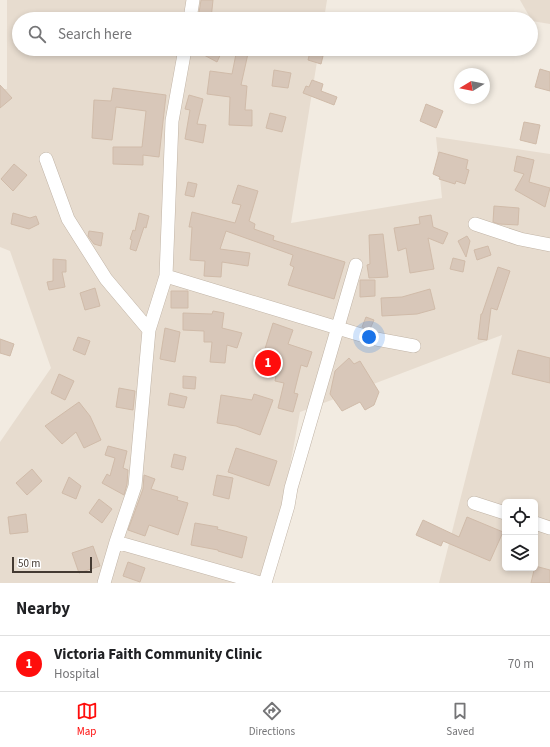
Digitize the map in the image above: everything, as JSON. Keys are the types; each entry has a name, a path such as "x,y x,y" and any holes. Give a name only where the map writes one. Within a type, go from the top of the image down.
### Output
{"street":[{"path":"191,12 193,0"},
{"path":"104,583 135,486 149,330 166,276 172,121 184,56"},
{"path":"46,159 68,219 106,279 149,330"},
{"path":"475,224 520,239 550,246"},
{"path":"265,583 288,506 291,488 337,327 356,265"},
{"path":"166,276 371,338 414,346"},
{"path":"474,503 502,512"},
{"path":"538,524 550,528"},
{"path":"116,542 260,583"}],"shaded area":[{"path":"7,0 327,0 325,12 12,12 12,56 318,56 291,223 442,198 436,137 550,154 550,583 439,583 502,335 300,412 268,583 0,583 0,442 51,368 10,251 0,247 0,89 7,89"},
{"path":"520,0 550,0 550,24 538,22 538,12 527,12"}],"building":[{"path":"201,0 213,0 212,12 199,12"},
{"path":"206,56 220,56 217,62"},
{"path":"236,56 247,56 241,85 247,86 245,110 252,110 252,126 229,125 230,97 207,94 210,71 232,74"},
{"path":"309,56 323,56 321,64 308,60"},
{"path":"540,69 550,72 550,91 535,87"},
{"path":"274,70 291,73 288,88 272,86"},
{"path":"312,80 323,84 321,91 337,97 334,105 303,93 306,86 309,87"},
{"path":"0,85 12,98 0,108"},
{"path":"113,88 166,95 159,157 143,155 143,165 113,164 113,147 142,147 146,111 116,107 112,140 92,138 94,100 111,101"},
{"path":"189,95 203,99 197,124 206,125 203,143 185,139 190,110 185,109"},
{"path":"426,104 443,111 436,128 420,121"},
{"path":"270,113 286,117 282,132 266,128"},
{"path":"524,122 540,125 536,144 520,140"},
{"path":"439,152 468,160 466,169 469,170 465,184 456,181 455,184 439,179 440,177 433,174"},
{"path":"517,156 534,160 529,182 550,188 545,207 515,190 524,174 514,171"},
{"path":"14,164 27,175 13,191 1,179"},
{"path":"188,182 197,184 194,197 185,195"},
{"path":"238,185 258,191 249,221 255,224 254,229 274,236 273,240 345,262 334,299 288,285 294,267 290,265 293,255 226,231 220,249 250,253 248,266 222,262 221,277 204,276 205,261 190,260 192,227 189,227 192,212 235,223 241,205 232,203"},
{"path":"494,206 519,208 518,225 499,224 493,222"},
{"path":"13,213 30,218 36,216 39,224 29,229 11,224"},
{"path":"139,213 149,216 146,228 144,227 136,251 130,249 132,240 130,239 133,230 135,231"},
{"path":"431,215 433,227 448,233 443,244 428,238 434,269 410,273 406,248 398,251 394,228 420,224 419,217"},
{"path":"89,231 103,233 101,246 94,244 88,236"},
{"path":"383,234 388,277 369,278 367,265 370,264 369,235"},
{"path":"467,236 470,241 466,257 458,241"},
{"path":"488,246 491,255 477,260 474,250"},
{"path":"453,258 465,261 463,272 450,269"},
{"path":"53,259 66,260 66,272 62,272 65,287 49,290 47,282 53,281"},
{"path":"498,267 510,271 497,310 491,308 487,340 478,339 481,314"},
{"path":"360,280 375,280 375,296 360,297"},
{"path":"95,288 100,306 85,310 80,293"},
{"path":"430,289 435,309 417,314 382,316 381,298 402,297"},
{"path":"171,291 188,291 188,308 171,308"},
{"path":"213,311 224,313 222,328 242,333 237,348 227,345 225,363 210,362 212,342 204,342 204,331 183,330 183,313 212,314"},
{"path":"366,317 374,320 370,329 362,327"},
{"path":"273,323 293,330 288,344 312,352 307,367 301,365 294,393 298,394 293,412 278,408 284,383 275,381 276,376 254,366 260,350 264,352"},
{"path":"165,328 180,332 175,362 160,359"},
{"path":"78,337 90,341 85,355 73,350"},
{"path":"0,339 14,344 10,356 0,353"},
{"path":"518,350 550,358 550,383 512,374"},
{"path":"349,358 354,364 360,361 379,392 374,405 365,410 360,402 342,411 330,394 335,371"},
{"path":"59,374 74,381 65,400 51,393"},
{"path":"183,376 196,377 195,389 183,388"},
{"path":"119,388 135,391 133,410 116,407"},
{"path":"170,393 187,397 184,408 168,405"},
{"path":"254,394 273,400 260,435 236,426 217,423 221,395 252,400"},
{"path":"79,402 90,416 101,440 84,448 76,432 62,444 45,426"},
{"path":"108,446 127,451 123,468 128,470 127,484 124,495 102,483 107,474 110,476 115,458 105,455"},
{"path":"236,448 277,461 269,486 228,472"},
{"path":"174,454 186,457 183,470 171,467"},
{"path":"32,469 42,481 27,495 16,483"},
{"path":"144,475 155,479 151,489 178,497 177,500 188,503 178,535 149,525 145,536 128,530 143,489"},
{"path":"217,475 233,478 229,499 213,495"},
{"path":"69,477 81,486 76,499 62,493"},
{"path":"99,499 112,509 102,523 89,513"},
{"path":"26,514 28,532 10,534 8,517"},
{"path":"467,517 502,532 490,561 443,541 441,546 416,535 423,520 459,537"},
{"path":"195,523 218,527 217,529 247,537 242,558 218,550 191,545"},
{"path":"93,546 100,566 79,573 72,553"},
{"path":"128,562 145,568 140,582 123,576"},
{"path":"538,567 550,570 550,583 531,583 534,571 538,571"}],"place":[{"name":"Victoria Faith Community Clinic","path":"268,363"}]}
